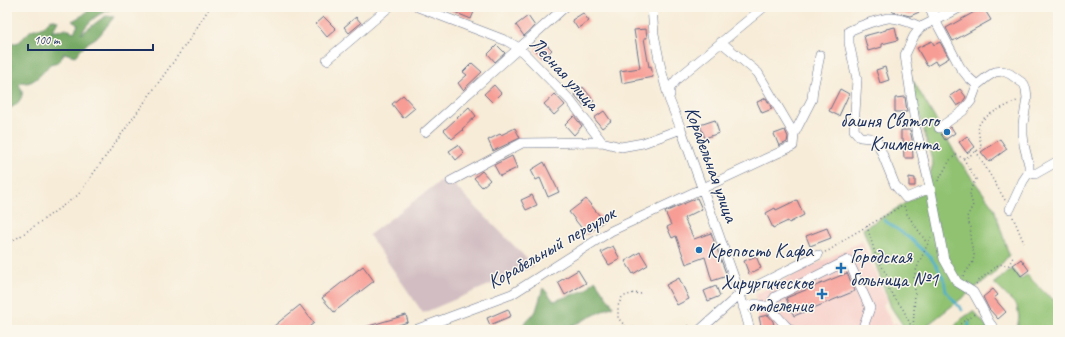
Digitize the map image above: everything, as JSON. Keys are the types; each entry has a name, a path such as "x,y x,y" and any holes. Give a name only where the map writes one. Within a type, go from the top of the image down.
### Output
{"main road":[{"path":"931,7 935,20 959,7"}],"street":[{"path":"327,60 388,7"},
{"name":"Лесная улица","path":"418,7 507,41 519,48 569,99 602,142"},
{"path":"425,132 565,7"},
{"name":"Корабельная улица","path":"652,7 654,34 661,69 670,99 740,294 750,330"},
{"path":"670,99 670,88 677,78 764,7"},
{"path":"921,27 904,20 889,18 860,26 849,31 848,43 857,79 854,130 860,137 870,138 877,141 895,184 906,198 930,189"},
{"path":"977,85 960,67 935,20 921,27 914,36 905,55 916,129 938,225 944,259 958,282 973,292 995,330"},
{"path":"721,42 758,73 794,134"},
{"path":"794,134 812,99 820,55"},
{"path":"939,128 963,111 971,100 977,85 987,76 995,72 1003,71 1024,84 1026,89 1026,98 1023,135 1029,172 1023,181 1010,209"},
{"path":"451,181 522,143 602,142 621,147 643,143 681,129"},
{"name":"Корабельный переулок","path":"415,330 512,294 611,231 793,146 794,134"},
{"path":"1029,172 1035,174 1058,161"},
{"path":"697,328 708,326 740,294 818,255"},
{"path":"769,307 775,296 848,260 870,308 862,330"},
{"path":"743,307 756,304 769,307 786,326 792,330"}],"path":[{"path":"7,244 78,195 189,40 210,7"},
{"path":"963,158 966,158 981,148 979,124 983,119 1003,107 1026,98"},
{"path":"976,151 1010,209 1024,243"},
{"path":"930,189 938,183 950,160 956,155 963,158 976,179 970,195 973,205 967,217 971,227 970,238 974,255 973,262 958,282"},
{"path":"818,255 830,250 848,237 904,204 907,214 928,244"},
{"path":"913,330 915,292 914,277 918,265 938,225"},
{"path":"867,226 875,253 888,278 889,290 903,309 913,330"},
{"path":"973,292 975,286 982,277 1000,264 1006,266 1009,264 1014,255"},
{"path":"641,294 634,293 622,297 618,306 618,318 624,326 636,328 697,328"},
{"path":"955,330 980,304"}],"shaded area":[{"path":"446,177 534,266 423,313 369,235"},
{"name":"Городская больница №1","path":"862,241 887,300 883,305 893,325 896,322 902,330 759,330 756,294"}],"green space":[{"path":"92,7 115,8 95,17 81,34 106,16 114,17 99,36 89,42 75,56 64,53 59,61 50,64 34,80 27,83 21,82 19,85 22,90 20,100 15,105 7,109 7,45 19,42 31,30 43,27 51,19 58,21 52,32 66,29 74,32 78,25 72,21 83,15"},
{"path":"908,72 961,163 994,208 1009,255 993,274 921,330 906,330 891,307 863,229 925,191 933,164"},
{"path":"1012,269 1020,279 1027,275 1047,295 1058,303 1058,330 1017,330 1019,317 1017,306 994,283"},
{"path":"595,280 613,306 563,330 518,330 536,311 543,288 554,301 586,290"},
{"path":"973,311 990,330 952,330 960,320"}],"building":[{"path":"442,7 476,7 471,19"},
{"path":"892,7 924,7 924,10 910,16 893,12"},
{"path":"983,7 991,20 953,41 946,28"},
{"path":"583,13 589,21 578,29 572,20"},
{"path":"528,16 535,26 524,36 516,25"},
{"path":"324,17 336,29 327,37 316,24"},
{"path":"356,17 361,23 349,33 344,27"},
{"path":"895,27 898,40 882,44 882,47 868,51 864,36"},
{"path":"646,29 647,38 644,38 649,67 651,66 653,77 622,83 620,71 640,68 634,30"},
{"path":"543,41 552,50 543,59 534,50"},
{"path":"932,41 934,45 940,42 949,58 937,65 935,61 927,66 917,48"},
{"path":"497,45 505,53 495,62 488,54"},
{"path":"472,63 482,72 463,90 458,83 467,75 463,72"},
{"path":"885,67 889,80 880,83 876,70"},
{"path":"494,85 501,93 492,102 484,94"},
{"path":"583,87 594,101 586,108 574,94"},
{"path":"840,89 849,94 839,116 829,111"},
{"path":"960,89 966,97 962,103 957,106 950,96"},
{"path":"555,94 565,105 554,115 544,104"},
{"path":"403,95 415,108 403,118 392,104"},
{"path":"905,97 907,112 895,112 895,98"},
{"path":"766,98 772,109 762,113 757,102"},
{"path":"469,107 476,116 452,139 444,130"},
{"path":"604,111 611,121 602,128 594,118"},
{"path":"574,116 582,126 574,135 565,125"},
{"path":"715,120 719,133 705,138 700,125"},
{"name":"башня Святого Климента","path":"951,127 955,133 945,140 941,134"},
{"path":"515,128 520,138 493,151 488,140"},
{"path":"785,130 788,137 787,142 779,146 774,134"},
{"path":"901,130 910,130 913,158 904,158"},
{"path":"967,136 975,147 967,153 959,142"},
{"path":"1000,139 1007,149 989,162 981,152"},
{"path":"458,145 464,153 456,160 449,151"},
{"path":"512,156 517,168 500,176 494,165"},
{"path":"544,162 559,192 548,197 540,178 536,180 531,170"},
{"path":"482,171 490,180 482,187 474,178"},
{"path":"909,177 915,178 915,186 909,186"},
{"path":"532,195 537,205 526,210 521,200"},
{"path":"697,198 702,209 684,218 694,239 711,233 727,276 712,281 705,257 686,264 676,236 672,238 667,227 671,225 665,212"},
{"path":"586,199 604,221 587,235 569,212"},
{"path":"797,200 804,215 789,223 788,221 773,228 766,213"},
{"path":"827,228 831,238 810,246 806,236"},
{"path":"613,246 620,259 609,265 601,252"},
{"path":"640,252 648,265 633,274 625,261"},
{"path":"756,256 761,268 749,274 744,261"},
{"path":"1021,259 1029,270 1021,276 1013,265"},
{"path":"363,266 374,281 334,312 322,298"},
{"path":"578,270 586,283 565,295 558,282"},
{"name":"Хирургическое отделение","path":"847,273 855,291 794,316 786,298"},
{"path":"679,278 689,299 677,305 666,285"},
{"path":"716,286 720,296 708,301 704,291"},
{"path":"993,289 998,295 994,298 1006,312 998,319 989,309 983,297"},
{"path":"300,305 314,323 305,330 269,330"},
{"path":"508,309 511,316 490,325 487,318"},
{"path":"406,315 408,322 383,330 363,330 362,328"},
{"path":"768,315 773,321 775,330 762,330 759,317"}],"waterway":[{"path":"884,220 911,239 930,257 944,280 946,291 962,310"},
{"path":"968,330 969,323"}],"place":[{"name":"башня Святого Климента","path":"947,132"},
{"name":"Крепость Кафа","path":"699,250"},
{"name":"Городская больница №1","path":"841,268"},
{"name":"Хирургическое отделение","path":"822,294"}]}
